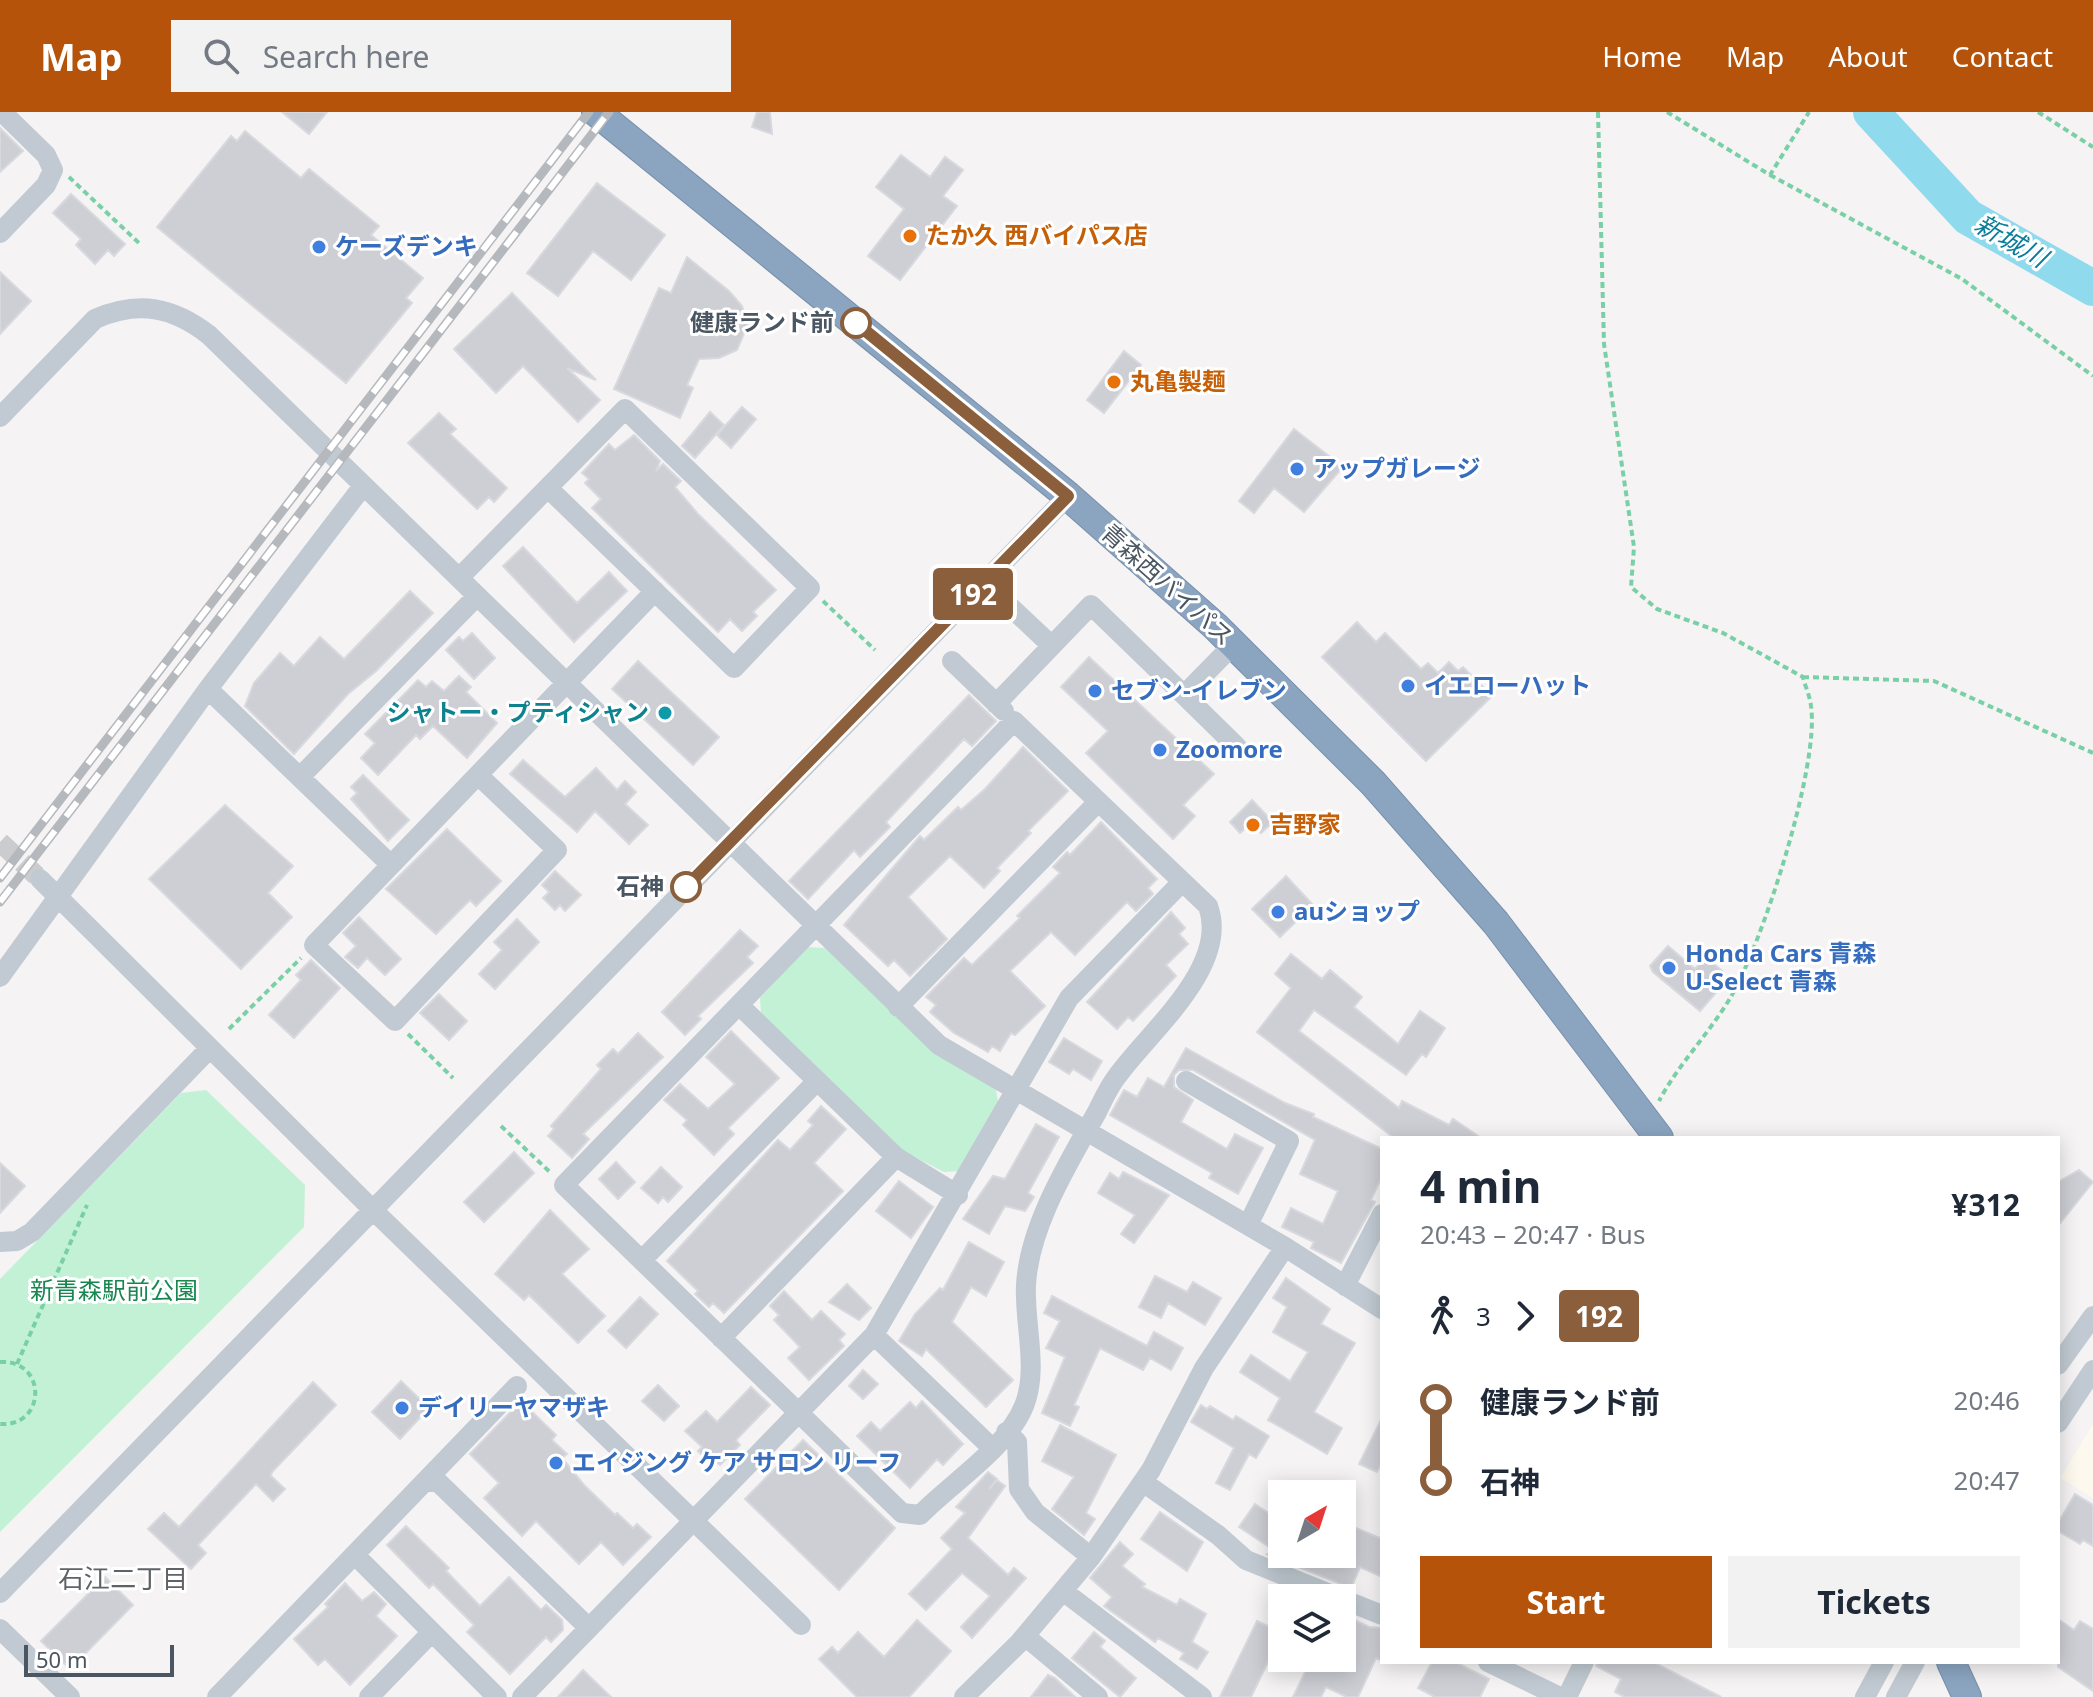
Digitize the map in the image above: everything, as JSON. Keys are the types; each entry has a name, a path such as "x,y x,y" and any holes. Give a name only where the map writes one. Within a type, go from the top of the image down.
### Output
{"highway":[{"name":"青森西バイパス","path":"596,112 1068,496 1234,644 1373,783 1496,923 1648,1132"},
{"path":"1952,1664 1967,1697"}],"street":[{"path":"0,233 46,185 53,170 46,155 2,112"},
{"path":"0,417 95,319 115,310 140,306 167,310 187,318 209,335 939,1045 1087,1129 1380,1308"},
{"path":"459,578 625,409 810,588 734,668 548,488"},
{"path":"0,977 208,689 363,486"},
{"path":"0,1593 1068,496"},
{"path":"984,582 1052,646"},
{"path":"478,775 557,850 395,1021 314,945 655,591"},
{"path":"300,777 477,596"},
{"path":"996,704 1091,605 1237,747"},
{"path":"1184,695 1234,644"},
{"path":"952,661 1208,906 1213,921 1196,980 1116,1078 1059,1178 1032,1253 1026,1284 1028,1384 1024,1407 971,1471 947,1487 920,1515 902,1513 564,1185 1014,721"},
{"path":"208,689 391,865"},
{"path":"898,1007 1098,802"},
{"path":"40,879 373,1210 801,1625"},
{"path":"522,1697 874,1335 958,1195 1069,998 1182,882"},
{"path":"739,1005 896,1157 958,1195"},
{"path":"0,1242 17,1241 32,1232 210,1048"},
{"path":"642,1260 817,1081"},
{"path":"1186,1081 1289,1141 1248,1225"},
{"path":"721,1338 896,1157"},
{"path":"1345,1286 1380,1218"},
{"path":"964,1697 1025,1636 1091,1557 1143,1482 1204,1368 1285,1247"},
{"path":"2060,1362 2093,1316"},
{"path":"874,1335 991,1447"},
{"path":"2060,1420 2093,1370"},
{"path":"217,1697 517,1386"},
{"path":"1006,1432 1017,1442 1019,1489 1035,1512 1091,1557"},
{"path":"427,1480 439,1483 588,1627"},
{"path":"1143,1482 1218,1535 1246,1560 1306,1584"},
{"path":"355,1555 497,1697"},
{"path":"1063,1591 1202,1697"},
{"path":"1356,1604 1380,1614"},
{"path":"0,1629 70,1697"},
{"path":"369,1697 431,1633"},
{"path":"1025,1636 1098,1697"},
{"path":"1492,1664 1560,1697"},
{"path":"1567,1697 1583,1664"},
{"path":"1865,1697 1883,1664"},
{"path":"1896,1697 1914,1664"}],"path":[{"path":"1598,112 1604,344 1634,547 1631,587 1657,609 1723,633 1803,677 1934,681 2093,753"},
{"path":"1667,112 1770,175 1962,279 2093,376"},
{"path":"1770,175 1809,112"},
{"path":"2038,112 2093,147"},
{"path":"53,170 69,176 140,244"},
{"path":"810,588 875,650"},
{"path":"1648,1132 1679,1066 1729,1000 1780,871 1808,770 1811,707 1803,677"},
{"path":"229,1029 314,945"},
{"path":"395,1021 453,1078"},
{"path":"501,1126 564,1185"},
{"path":"17,1364 90,1196 77,1185"},
{"path":"0,1362 17,1364 32,1377 37,1396 35,1406 22,1421 0,1424"}],"shaded area":[{"path":"2093,1424 2093,1498 2060,1478"}],"green space":[{"path":"806,947 825,948 996,1090 998,1102 960,1171 944,1172 903,1151 761,1013 760,998"},
{"name":"新青森駅前公園","path":"206,1090 305,1185 304,1227 0,1532 0,1279 181,1093"}],"building":[{"path":"282,112 327,112 309,134"},
{"path":"757,112 770,112 772,134 752,127"},
{"path":"0,128 23,151 0,172"},
{"path":"245,131 301,178 309,169 379,226 371,235 423,278 406,298 412,303 346,383 157,227 231,136 237,141"},
{"path":"901,155 930,177 945,157 963,170 943,196 957,206 900,280 868,256 904,209 876,187"},
{"path":"597,183 665,235 631,280 593,251 558,296 527,273"},
{"path":"71,194 125,244 114,256 108,250 95,264 76,245 81,239 53,213"},
{"path":"687,257 729,291 742,306 748,324 737,350 719,358 699,359 687,385 693,388 680,418 614,389 659,288 671,293"},
{"path":"0,272 31,301 0,334"},
{"path":"512,293 596,380 567,368 600,400 578,422 523,366 496,393 454,349"},
{"path":"1124,351 1141,365 1104,413 1087,400"},
{"path":"742,407 756,419 731,448 717,435"},
{"path":"710,412 724,425 695,458 682,446"},
{"path":"439,413 456,429 450,434 507,488 494,502 489,497 477,509 408,443"},
{"path":"1294,429 1343,467 1304,512 1274,488 1254,513 1239,501"},
{"path":"634,435 660,461 656,471 663,464 681,481 675,487 698,514 776,590 753,612 757,616 742,631 730,619 718,632 592,508 601,499 585,483 589,479 582,473 609,444 615,450"},
{"path":"523,547 577,603 609,572 627,591 574,642 503,566"},
{"path":"410,591 433,613 376,671 348,694 294,754 245,706 254,683 280,653 294,666 320,637 344,659"},
{"path":"1357,622 1376,642 1385,633 1421,669 1428,663 1438,673 1449,662 1458,671 1463,667 1492,696 1426,761 1322,657"},
{"path":"472,633 495,658 474,679 446,650 459,637 463,641"},
{"path":"1089,657 1214,774 1183,805 1195,816 1173,839 1086,753 1108,731 1061,687"},
{"name":"シャトー・プティシャン","path":"638,661 719,737 693,765 612,689"},
{"path":"459,676 471,687 466,692 497,723 467,758 433,726 420,739 416,735 378,775 361,758 375,743 365,734 418,680 426,687 432,681 444,691"},
{"path":"969,695 996,721 972,746 964,739 886,822 890,827 860,857 854,850 808,899 789,881"},
{"path":"1023,747 1068,791 1028,831 1031,833 997,868 1000,871 984,888 950,856 908,897 947,939 910,976 894,960 888,966 844,925 920,836 924,840 958,807 961,810"},
{"path":"523,760 565,797 596,768 617,790 625,781 636,792 625,804 648,825 629,844 595,811 577,832 510,774"},
{"path":"363,775 409,820 388,841 351,799 357,793 351,787"},
{"path":"1252,800 1273,822 1261,833 1251,823 1240,833 1230,822"},
{"path":"225,805 293,866 268,893 292,917 241,969 149,879"},
{"path":"1101,822 1157,879 1148,888 1153,894 1136,911 1127,902 1075,955 1051,932 1010,971 1045,1006 1015,1035 1011,1033 1000,1051 992,1046 988,1052 954,1033 930,1012 936,1005 926,997 964,958 972,965 1020,918 1017,916 1060,873 1053,867 1067,852 1070,855"},
{"path":"447,829 501,881 476,906 470,900 436,934 386,889"},
{"path":"555,871 581,895 565,911 560,905 555,910 543,898 549,892 542,885"},
{"path":"1286,876 1313,905 1280,937 1252,909"},
{"path":"1171,912 1185,928 1179,934 1188,944 1166,965 1176,976 1133,1021 1128,1017 1117,1029 1087,1002"},
{"path":"359,917 401,959 385,975 367,958 358,968 345,957 356,946 343,933"},
{"path":"517,919 539,942 495,989 479,974 502,950 494,942"},
{"path":"740,930 758,946 747,957 753,963 698,1016 701,1019 685,1035 662,1012"},
{"path":"1668,946 1695,969 1705,957 1725,973 1715,984 1720,988 1700,1011 1653,972 1650,966"},
{"path":"1291,954 1322,979 1330,970 1362,997 1354,1007 1398,1044 1420,1011 1445,1028 1426,1057 1422,1054 1406,1075 1314,1010 1299,1031 1399,1108 1402,1101 1449,1125 1453,1119 1478,1136 1391,1136 1257,1032 1291,988 1275,974"},
{"path":"311,960 340,988 294,1038 269,1015 301,980 296,975"},
{"path":"439,994 467,1021 449,1040 420,1013"},
{"path":"731,1031 779,1078 728,1128 734,1134 714,1155 683,1125 687,1120 664,1100 680,1084 708,1109 735,1084 706,1057"},
{"path":"638,1033 663,1057 583,1134 589,1139 572,1158 548,1136 554,1129 551,1126 601,1069 597,1065 613,1049 618,1054"},
{"path":"1064,1038 1102,1061 1091,1080 1073,1069 1069,1074 1049,1062"},
{"path":"1186,1048 1285,1103 1314,1114 1313,1117 1380,1148 1380,1180 1371,1200 1375,1202 1341,1263 1311,1248 1314,1242 1282,1227 1291,1208 1323,1224 1338,1191 1300,1174 1315,1140 1193,1070 1179,1070 1174,1075 1174,1087 1193,1100 1181,1122 1227,1149 1235,1134 1263,1148 1238,1194 1209,1178 1212,1173 1110,1115 1124,1090 1137,1097 1148,1078 1164,1087"},
{"path":"821,1106 846,1129 814,1163 843,1191 724,1313 713,1303 709,1307 695,1294 698,1291 667,1261 778,1140 790,1150 813,1125 808,1121"},
{"path":"1036,1124 1059,1137 1028,1193 1034,1197 1025,1211 1005,1206 989,1234 963,1219 993,1176 1005,1179"},
{"path":"514,1152 534,1173 484,1222 464,1202"},
{"path":"616,1162 635,1182 618,1199 599,1179"},
{"path":"0,1163 25,1186 0,1213"},
{"path":"661,1167 682,1187 668,1202 663,1197 658,1203 641,1188"},
{"path":"2079,1170 2093,1182 2060,1223 2060,1181"},
{"path":"1123,1172 1169,1195 1134,1243 1121,1234 1135,1215 1098,1193 1110,1173 1119,1179"},
{"path":"899,1181 933,1207 911,1238 876,1211"},
{"path":"550,1210 589,1249 562,1274 605,1316 578,1343 529,1295 524,1300 495,1274"},
{"path":"969,1242 1004,1262 986,1296 971,1287 952,1322 1013,1380 986,1407 926,1349 922,1356 899,1341 915,1314 940,1288 943,1290"},
{"path":"1155,1276 1187,1292 1193,1282 1221,1298 1205,1325 1168,1303 1161,1318 1139,1307"},
{"path":"1286,1278 1330,1309 1321,1324 1355,1343 1314,1412 1342,1428 1327,1454 1268,1420 1280,1398 1240,1372 1251,1355 1290,1381 1308,1352 1273,1332 1287,1307 1273,1298"},
{"path":"847,1284 871,1308 859,1320 829,1302"},
{"path":"784,1291 812,1320 821,1311 845,1334 839,1340 844,1346 809,1380 788,1358 800,1347 774,1320 779,1315 770,1306"},
{"path":"1052,1296 1147,1346 1154,1332 1183,1348 1171,1370 1150,1358 1143,1370 1100,1348 1074,1405 1079,1407 1070,1426 1042,1413 1065,1357 1046,1348 1060,1321 1044,1313"},
{"path":"640,1297 658,1314 626,1348 608,1331"},
{"path":"863,1370 878,1384 863,1399 849,1386"},
{"path":"401,1381 429,1408 400,1439 372,1412"},
{"path":"313,1382 336,1405 272,1472 271,1476 285,1489 273,1501 256,1484 198,1545 206,1553 191,1569 148,1529 164,1513 179,1527"},
{"path":"658,1385 679,1406 664,1421 642,1401"},
{"path":"751,1387 770,1405 736,1440 740,1445 720,1465 713,1459 710,1463 698,1451 702,1447 685,1431 706,1411 717,1422"},
{"path":"521,1401 556,1435 552,1440 567,1454 562,1458 584,1485 615,1515 617,1513 633,1528 637,1524 651,1537 623,1565 601,1542 579,1564 536,1521 522,1536 484,1498 499,1483 470,1454"},
{"path":"922,1401 963,1444 943,1465 937,1459 910,1488 857,1436 871,1422 880,1431 910,1402 916,1408"},
{"path":"1201,1405 1207,1409 1210,1406 1233,1420 1236,1416 1269,1436 1256,1458 1249,1454 1230,1490 1216,1483 1234,1448 1191,1422"},
{"path":"1380,1422 1380,1466 1377,1472 1359,1464"},
{"path":"1060,1425 1116,1455 1086,1513 1095,1519 1084,1535 1052,1509 1074,1477 1042,1461"},
{"path":"803,1440 895,1528 839,1590 745,1499"},
{"path":"988,1472 997,1479 989,1489 997,1480 1005,1486 968,1538 1008,1575 1014,1568 1026,1578 972,1638 961,1627 990,1596 962,1573 926,1610 909,1594 952,1549 941,1538 965,1513 956,1507"},
{"path":"2075,1494 2093,1505 2093,1546 2083,1540 2080,1544 2060,1532 2060,1520"},
{"path":"1255,1504 1268,1513 1268,1546 1239,1527"},
{"path":"1160,1512 1203,1542 1187,1571 1141,1539"},
{"path":"406,1526 449,1568 446,1571 480,1606 509,1577 541,1610 546,1605 562,1620 563,1630 551,1642 546,1637 510,1674 467,1632 474,1625 433,1584 429,1588 387,1545"},
{"path":"1356,1528 1380,1538 1380,1576 1360,1567 1353,1584 1341,1584 1301,1568 1356,1568"},
{"path":"1120,1542 1133,1554 1122,1566 1145,1584 1142,1587 1177,1605 1180,1599 1206,1614 1192,1642 1208,1652 1197,1669 1180,1659 1184,1653 1158,1638 1155,1642 1104,1606 1112,1597 1090,1578"},
{"path":"105,1577 133,1605 70,1669 41,1641"},
{"path":"345,1583 362,1601 374,1592 386,1604 376,1616 397,1636 350,1685 325,1659 318,1665 294,1639 328,1607 325,1604"},
{"path":"917,1620 951,1651 909,1697 857,1697 819,1659 832,1647 838,1653 858,1632 884,1657"},
{"path":"2060,1620 2074,1630 2080,1621 2093,1629 2093,1691 2058,1667"},
{"path":"1257,1621 1268,1626 1268,1662 1251,1697 1220,1697"},
{"path":"1356,1621 1380,1628 1380,1660 1376,1658 1358,1697 1347,1697 1326,1687 1321,1697 1293,1697 1305,1672 1356,1672"},
{"path":"1094,1632 1105,1641 1100,1647 1136,1678 1120,1697 1072,1658"},
{"path":"1431,1664 1459,1664 1489,1679 1480,1697 1435,1697 1418,1688"},
{"path":"1657,1664 1721,1697 1625,1697 1615,1692 1621,1679 1596,1666"},
{"path":"583,1670 611,1697 558,1697"},
{"path":"1048,1675 1055,1678 1075,1697 1031,1697"}],"waterway":[{"name":"新城川","path":"1871,112 1968,217 2093,288"}],"tunnel":[{"path":"0,842 40,879"}],"railway":[{"path":"0,878 589,112"},
{"path":"0,902 609,112"}],"bus line":[{"name":"192","path":"686,887 1068,496 856,323"}],"place":[{"name":"たか久 西バイパス店","path":"910,236"},
{"name":"ケーズデンキ","path":"319,247"},
{"name":"健康ランド前","path":"856,323"},
{"name":"丸亀製麺","path":"1114,382"},
{"name":"アップガレージ","path":"1297,469"},
{"name":"イエローハット","path":"1408,686"},
{"name":"セブン-イレブン","path":"1095,691"},
{"name":"シャトー・プティシャン","path":"665,713"},
{"name":"Zoomore","path":"1160,750"},
{"name":"吉野家","path":"1253,825"},
{"name":"石神","path":"686,887"},
{"name":"auショップ","path":"1278,912"},
{"name":"Honda Cars 青森 U-Select 青森","path":"1669,968"},
{"name":"デイリーヤマザキ","path":"402,1408"},
{"name":"エイジング ケア サロン リーフ","path":"556,1463"}],"district":[{"name":"石江二丁目","path":"123,1579"}]}
